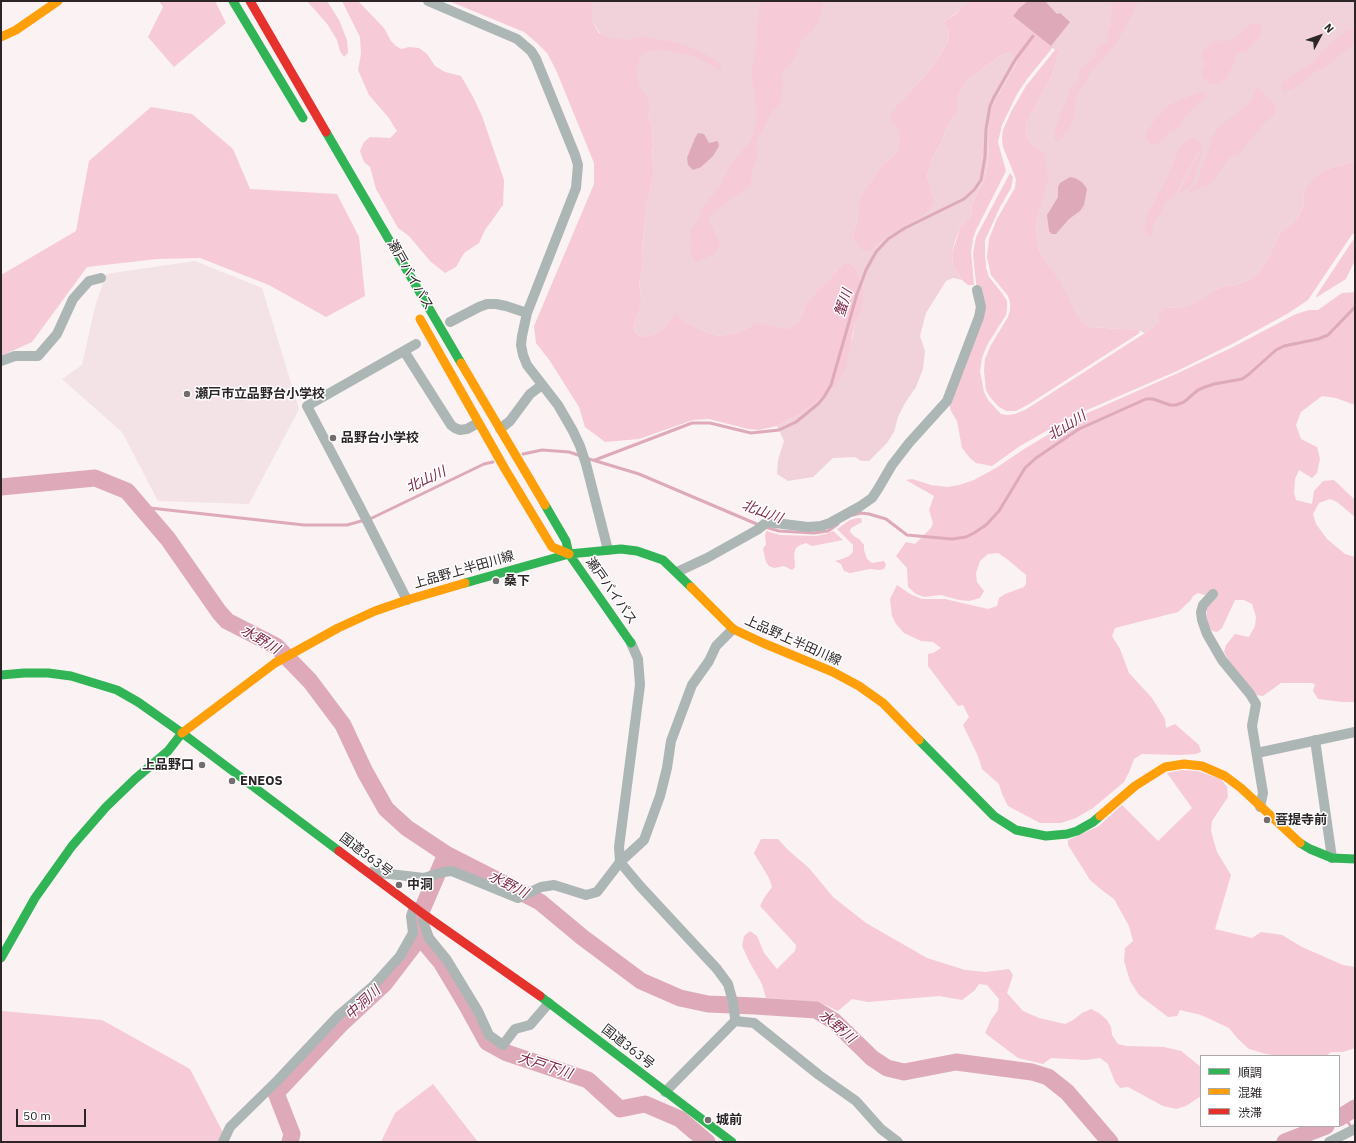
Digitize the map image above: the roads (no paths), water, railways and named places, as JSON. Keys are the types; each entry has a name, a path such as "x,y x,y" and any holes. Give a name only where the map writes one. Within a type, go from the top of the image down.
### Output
{"main road":[{"path":"1,37 16,30 58,1"},
{"path":"234,1 307,125"},
{"name":"瀬戸バイパス","path":"250,1 523,466 566,541 570,554 631,643"},
{"name":"瀬戸バイパス","path":"417,314 505,470 552,547 570,554"},
{"name":"上品野上半田川線","path":"182,733 275,663 338,628 375,611 406,600 570,554 621,549 637,551 663,560 678,572 733,629 833,672 859,686 883,703 994,816 1016,830 1046,836 1055,836 1077,831 1093,822 1148,777 1165,767 1179,765 1202,766 1225,776 1241,788 1296,840 1310,849 1332,858 1355,859"},
{"name":"国道363号","path":"1,675 48,673 71,676 117,690 138,702 182,733 366,872 549,1004 732,1142"},
{"path":"161,744 182,733"},
{"path":"1,958 35,898 72,846 106,807 135,779 168,751 182,733"}],"street":[{"path":"428,1 517,39 532,52 575,155 578,165 576,188 527,314 522,336 522,345 523,356 527,366 558,405 573,430 580,446 608,550"},
{"path":"1,361 15,356 38,356 57,334 74,299 89,280 101,278"},
{"path":"678,572 707,558 757,530 768,522 808,527 821,526 830,523 872,498 892,465 909,443 947,401 979,317 981,307 977,290"},
{"path":"450,322 487,304 506,306 527,314"},
{"path":"406,600 360,507 307,406 416,344"},
{"path":"404,351 451,425 460,430 466,429 478,423"},
{"path":"500,429 510,421 530,394 542,385"},
{"path":"1213,594 1203,605 1202,620 1207,634 1222,660 1256,704 1252,726 1263,793 1260,807"},
{"path":"366,872 424,878 443,872 452,871 518,898 541,887 554,886 586,895 597,892 620,862 644,840 660,796 673,734 692,685 709,661 716,646 733,629"},
{"path":"631,643 638,658 640,685 619,847 620,862 640,886 717,969 728,984 733,1002 735,1020"},
{"path":"1257,753 1355,732"},
{"path":"1315,740 1332,858"},
{"path":"223,1142 230,1127 278,1080 339,1015 374,986 400,956 412,934 411,916 414,907"},
{"path":"426,916 423,921 429,938 447,960 478,1011 488,1035 503,1045 515,1029 530,1025 549,1004"},
{"path":"665,1092 735,1020"},
{"path":"735,1020 754,1023 819,1075 856,1100 881,1129 898,1142"},
{"path":"1329,1142 1352,1131"}],"waterway":[{"name":"蟹川","path":"595,460 692,423 710,423 751,433 779,430 796,422 818,404 831,385 857,294 866,270 876,252 888,239 905,228 964,199 974,190 981,180 990,106 1015,60 1033,36"},
{"name":"北山川","path":"853,515 861,513 886,519 907,535 952,539 966,537 986,525 999,511 1025,468 1036,458 1079,429 1146,399 1153,399 1170,405 1176,405 1184,402 1198,390 1205,387 1242,379 1276,350 1284,346 1318,339 1328,335 1355,307"},
{"name":"北山川","path":"523,454 542,450 569,452 581,456"},
{"name":"北山川","path":"586,458 639,474 759,525"},
{"name":"北山川","path":"141,507 304,525 347,525 372,518 484,464 493,462"},
{"name":"水野川","path":"1,487 95,478 127,491 168,539 219,612 227,621 276,646 310,681 343,725 365,772 386,809 407,828 446,854 540,902 582,937 641,981 680,998 708,1004 816,1010 834,1021 872,1058 887,1068 904,1072 956,1062 1032,1072 1048,1077 1067,1092 1110,1142"},
{"name":"北山川","path":"765,527 779,531 814,533 828,531 838,524"},
{"name":"中洞川","path":"290,1142 292,1134 276,1093 342,1023 384,984 420,937 418,919 446,854"},
{"name":"大戸下川","path":"420,937 441,962 487,1042 507,1053 588,1080 620,1109 645,1104 680,1119 707,1142"},
{"name":"水野川","path":"1340,1117 1355,1108"},
{"path":"1343,1115 1352,1128"},
{"name":"水野川","path":"1285,1142 1323,1127"}],"place":[{"name":"瀬戸市立品野台小学校","path":"187,394"},
{"name":"品野台小学校","path":"333,438"},
{"name":"桑下","path":"496,581"},
{"name":"上品野口","path":"202,765"},
{"name":"ENEOS","path":"232,781"},
{"name":"菩提寺前","path":"1267,820"},
{"name":"中洞","path":"399,885"},
{"name":"城前","path":"708,1120"}]}
